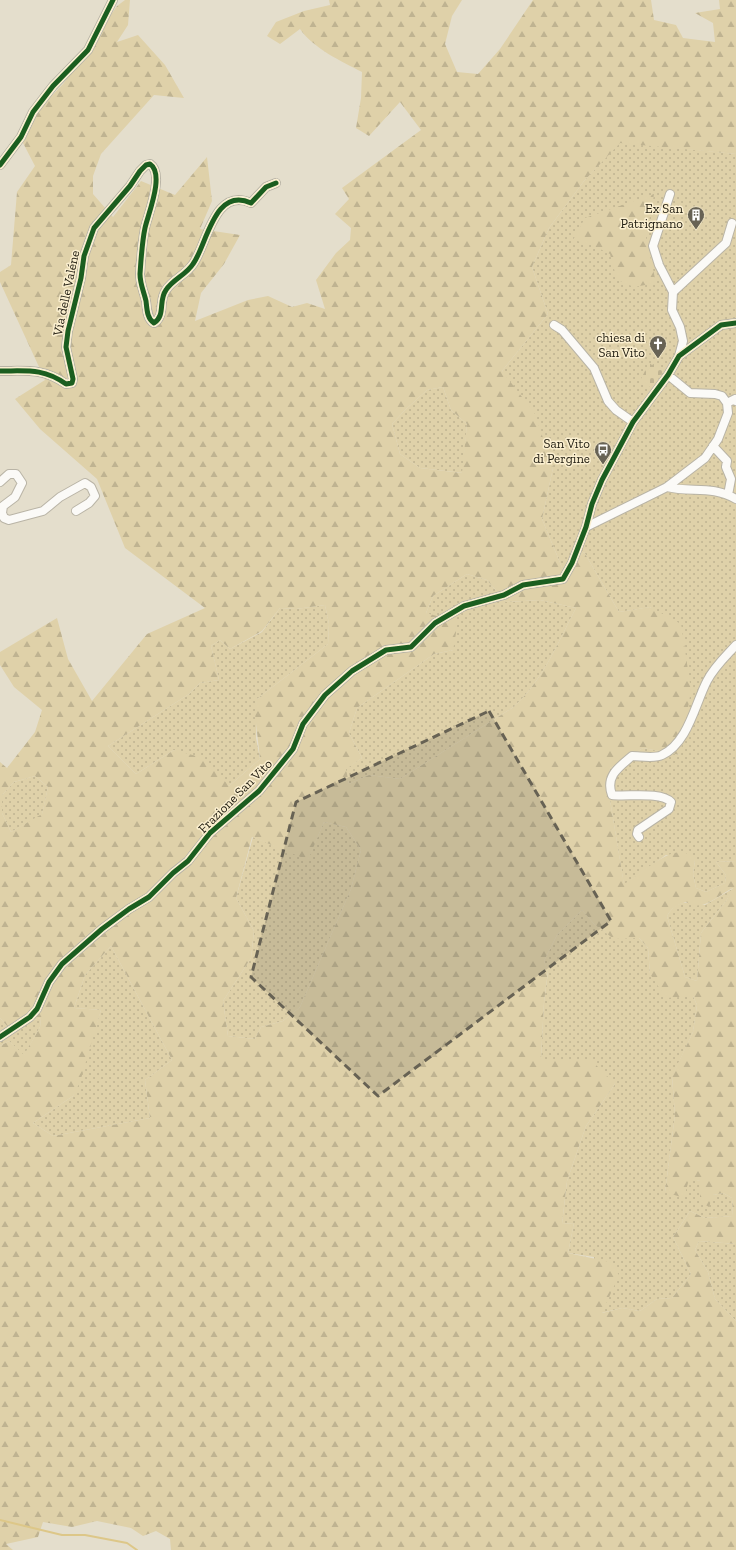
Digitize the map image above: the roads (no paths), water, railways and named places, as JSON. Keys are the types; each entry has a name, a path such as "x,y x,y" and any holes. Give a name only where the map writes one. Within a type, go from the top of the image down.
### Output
{"street":[{"path":"0,165 21,138 33,112 53,86 88,50 113,0"},
{"name":"Via delle Valéne","path":"0,371 42,372 53,376 66,384 72,383 73,379 66,347 68,331 81,278 84,256 94,228 146,165 150,164 154,166 156,174 153,202 145,228 140,275 150,321 154,323 159,320 162,313 162,300 165,290 192,265 210,223 215,216 229,203 235,200 244,200 251,203 266,187 276,183"},
{"path":"586,527 592,504 602,480 633,422 668,375 679,356 683,341 680,327 672,310 673,292 659,265 653,246 670,194"},
{"path":"673,292 726,243 732,223"},
{"path":"679,356 721,325 736,323"},
{"path":"554,325 562,330 594,368 608,401 616,410 633,422"},
{"path":"586,527 667,486 705,458 713,446 728,413 727,403 722,396 715,394 690,393 668,375"},
{"path":"727,403 736,401"},
{"path":"713,446 727,461 726,467 731,479 728,495"},
{"path":"0,482 9,474 16,474 22,483 15,497 3,506 2,513 4,518 9,520 43,511 60,497 85,483 91,487 95,496 89,503 76,511"},
{"path":"667,486 674,489 716,490 736,499"},
{"name":"Frazione San Vito","path":"0,1037 30,1017 36,1009 49,982 62,964 102,929 134,905 149,897 173,873 188,861 210,833 259,791 293,749 304,724 325,695 352,671 386,650 411,647 435,623 464,606 504,595 522,585 563,579 572,564 586,527"},
{"path":"639,837 637,834 638,830 669,809 672,802 669,799 656,797 612,795 609,785 614,771 632,756 661,756 675,748 700,701 707,681 718,664 736,645"}],"waterway":[{"path":"0,1520 62,1535 85,1535 127,1543 137,1550"}],"place":[{"name":"Ex San Patrignano","path":"696,230"},
{"name":"chiesa di San Vito","path":"658,359"},
{"name":"San Vito di Pergine","path":"603,465"}]}
